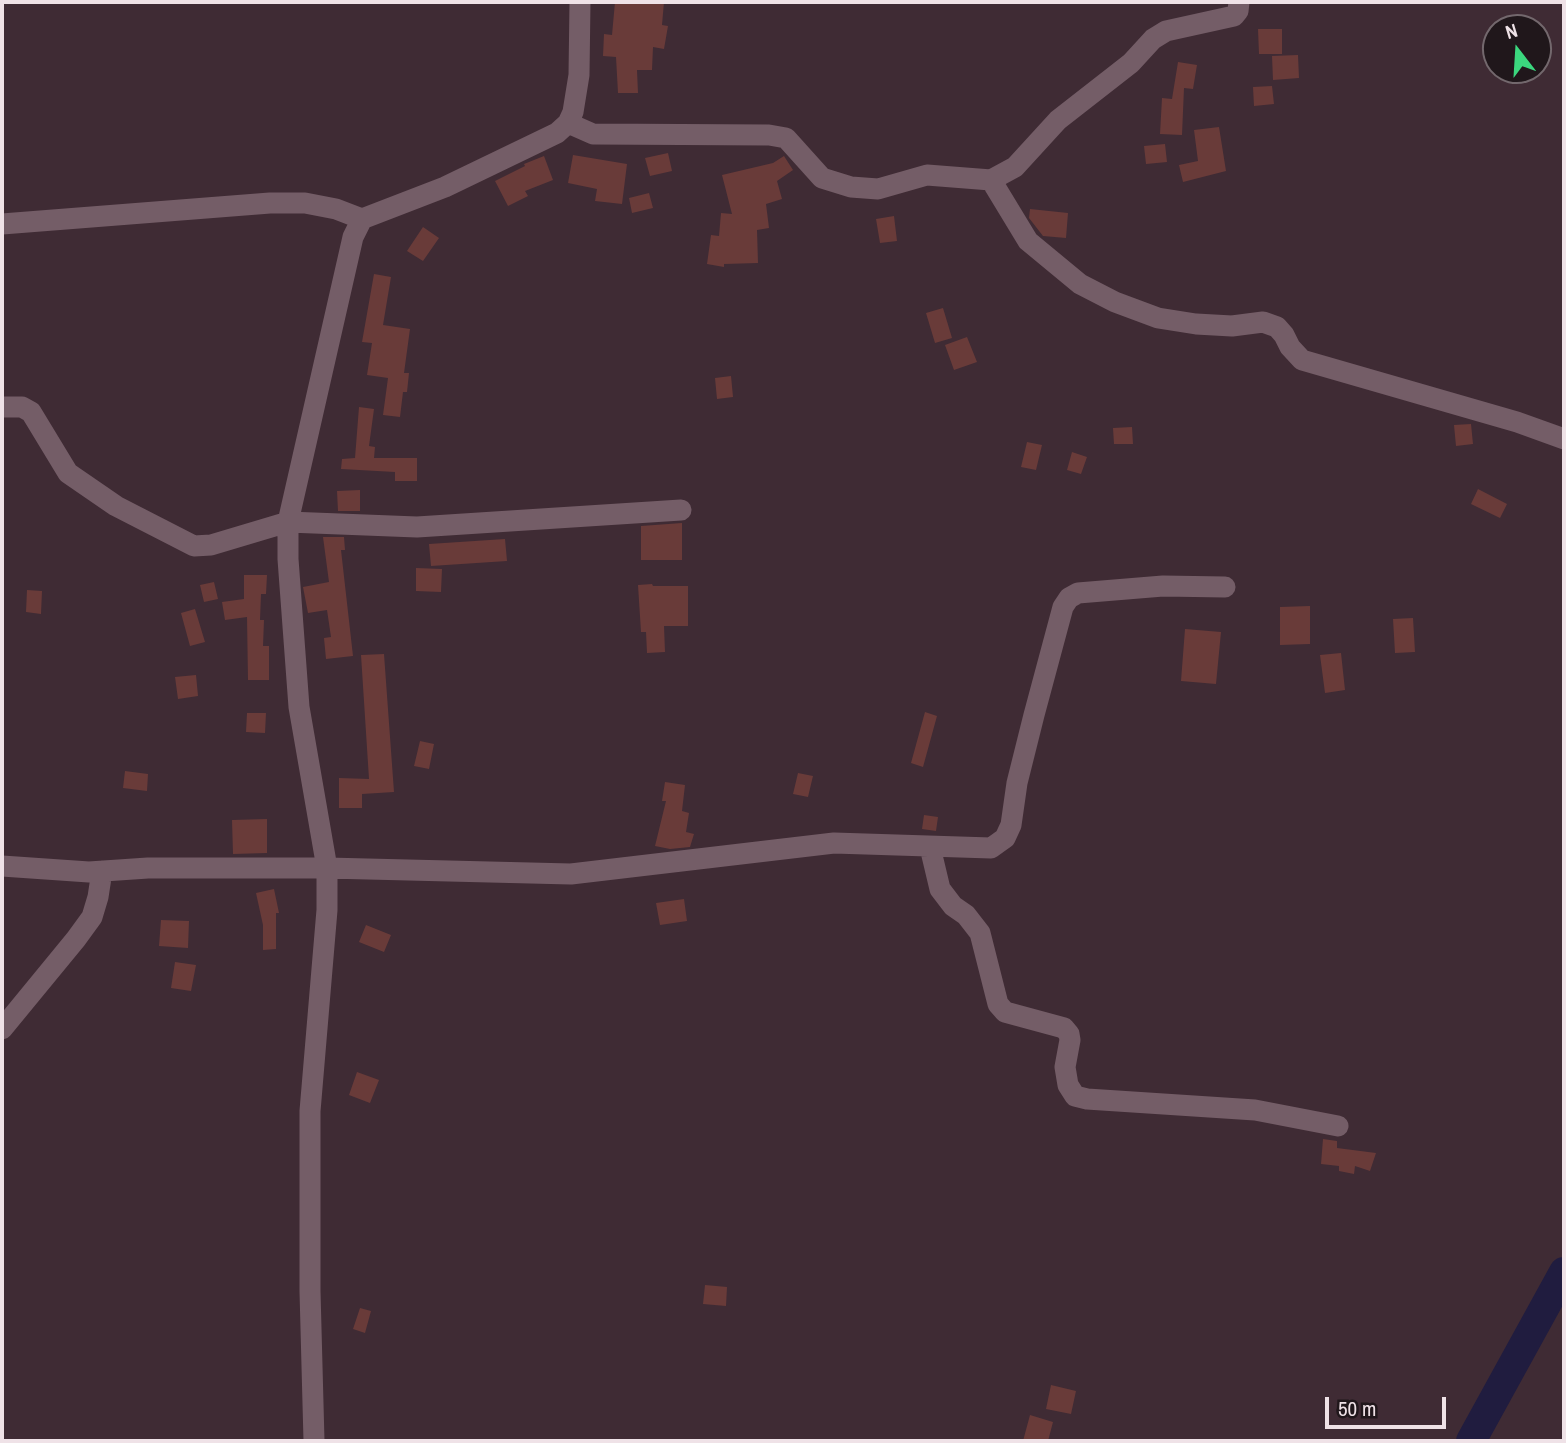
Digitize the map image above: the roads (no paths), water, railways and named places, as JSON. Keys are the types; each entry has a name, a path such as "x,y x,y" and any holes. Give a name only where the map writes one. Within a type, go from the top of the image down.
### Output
{"street":[{"path":"2,224 271,203 305,203 336,209 362,219 445,187 557,132 568,122 573,112 579,75 580,2"},
{"path":"568,122 593,134 769,135 786,138 822,178 851,187 878,189 927,174 991,180 1015,167 1058,120 1131,63 1153,39 1166,31 1227,19 1238,11 1239,2"},
{"path":"991,180 1028,241 1080,284 1115,302 1158,318 1196,324 1231,326 1263,322 1277,327 1302,360 1517,422 1564,439"},
{"path":"314,1441 310,1291 310,1111 327,910 327,868 299,708 288,559 288,522 353,237 362,219"},
{"path":"2,407 22,407 31,412 68,473 116,506 194,546 211,545 288,522 417,527 681,510"},
{"path":"2,866 89,872 148,867 571,874 834,843 990,848 1005,838 1011,825 1017,783 1034,715 1063,607 1069,597 1078,593 1163,586 1225,587"},
{"path":"930,847 940,889 980,933 998,1004 1005,1012 1064,1028 1069,1034 1065,1067 1068,1085 1074,1096 1255,1110 1338,1126"},
{"path":"2,1029 92,917 102,871"}],"waterway":[{"path":"1471,1441 1564,1272"}]}
